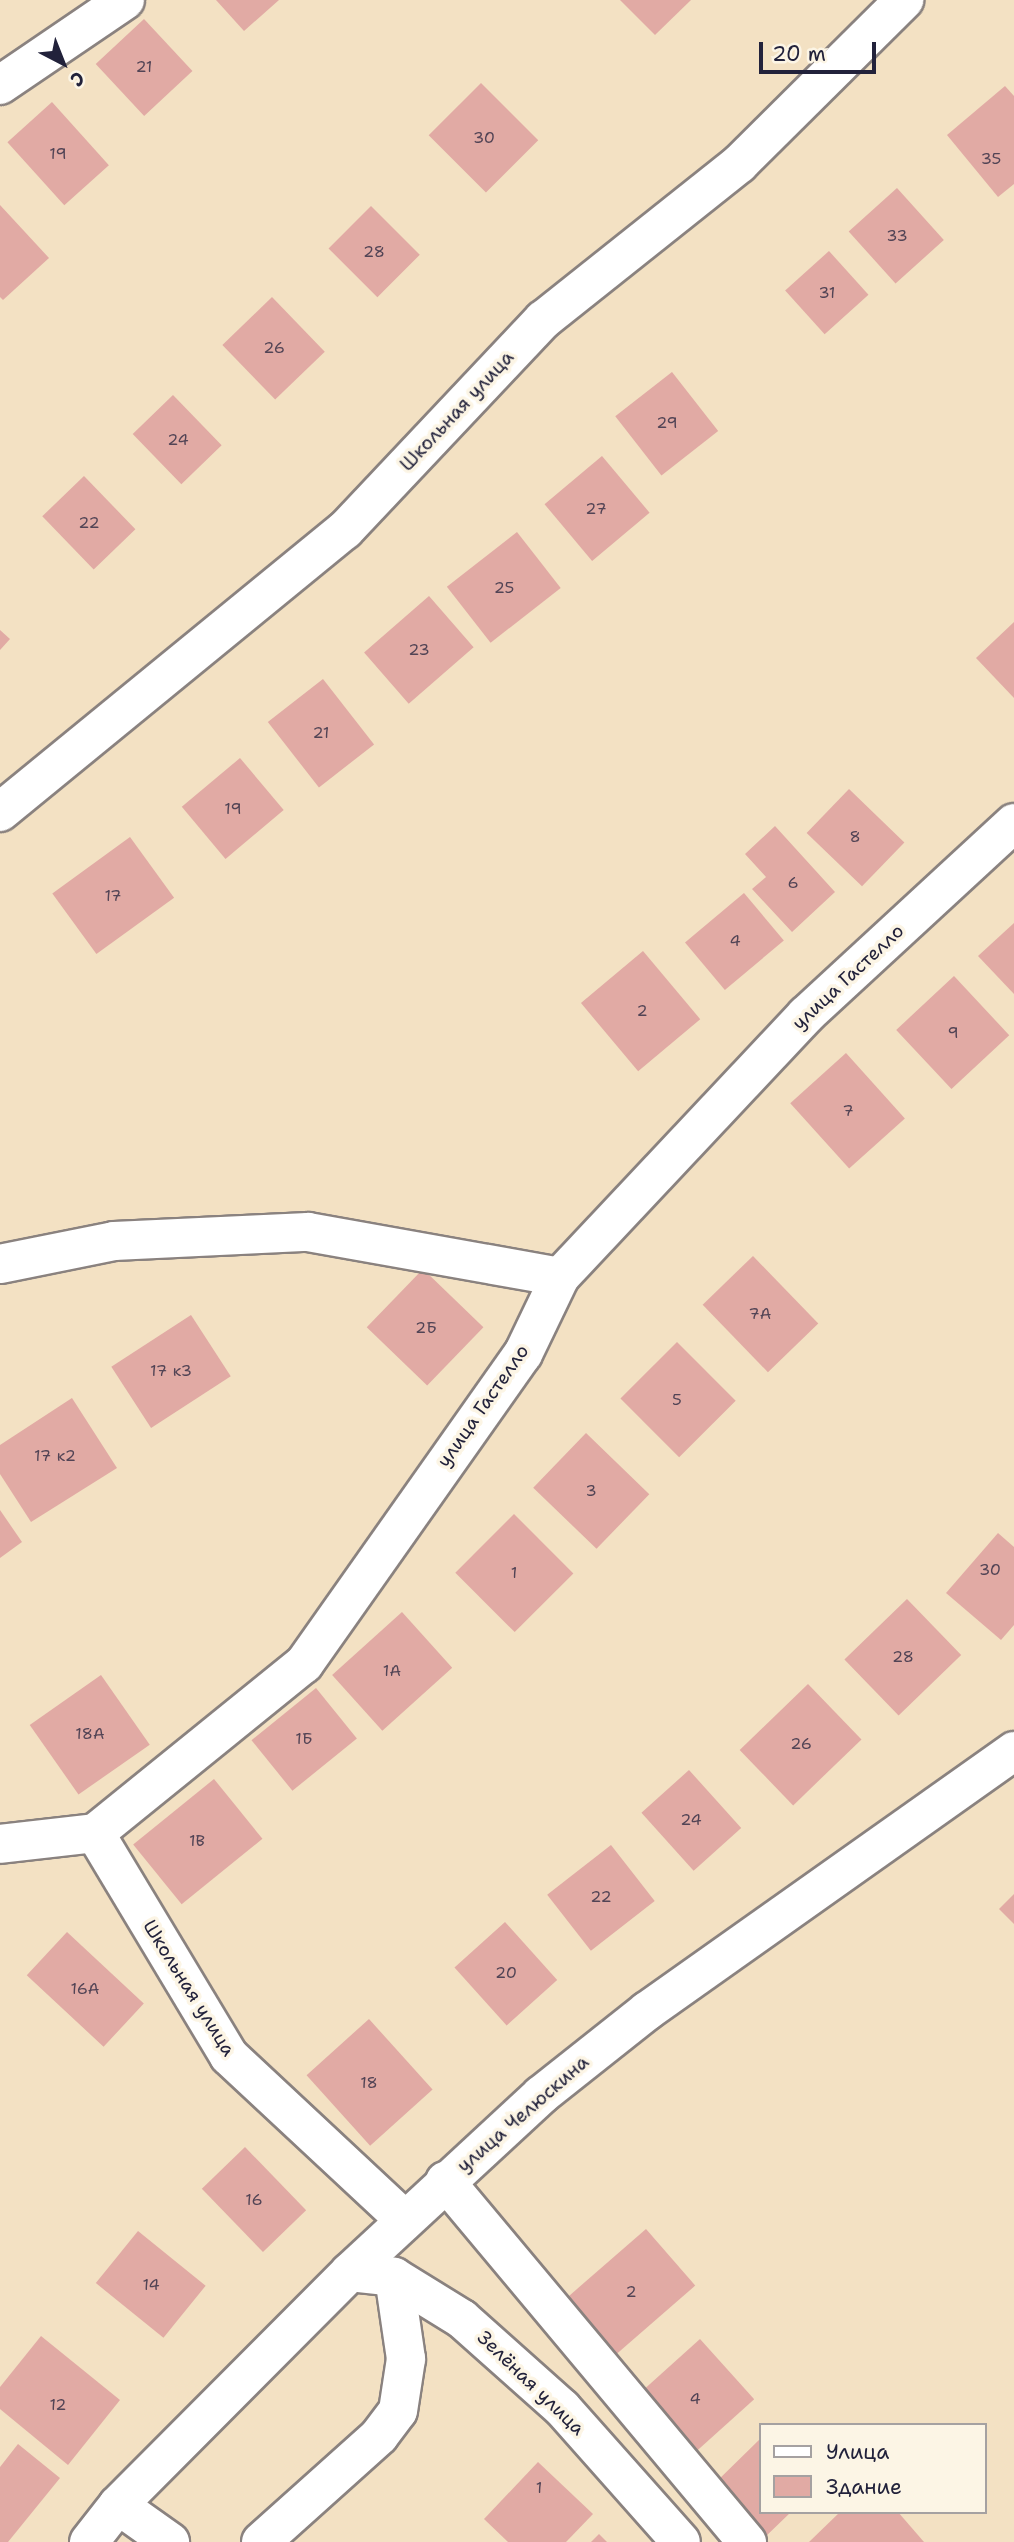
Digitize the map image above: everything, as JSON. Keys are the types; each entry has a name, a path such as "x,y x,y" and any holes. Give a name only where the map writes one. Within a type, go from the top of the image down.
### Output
{"street":[{"path":"0,85 125,0"},
{"name":"Школьная улица","path":"0,812 345,530 543,320 739,164 904,0"},
{"name":"улица Гастелло","path":"95,1833 304,1664 523,1354 560,1278 806,1014 1014,823"},
{"path":"0,1264 114,1241 308,1232 560,1278"},
{"name":"улица Челюскина","path":"89,2542 118,2505 350,2272 445,2181 541,2095 647,2011 1014,1751"},
{"path":"0,1844 95,1833"},
{"name":"Школьная улица","path":"95,1833 229,2056 405,2220"},
{"path":"445,2181 747,2542"},
{"name":"Зелёная улица","path":"350,2272 394,2277 462,2319 562,2409 681,2542"},
{"path":"261,2542 379,2436 398,2411 406,2359 394,2277"},
{"path":"118,2505 170,2542"}],"building":[{"path":"216,0 279,0 244,31"},
{"path":"620,0 691,0 655,35"},
{"path":"144,19 192,71 144,116 96,64"},
{"path":"481,83 538,140 486,193 429,135"},
{"path":"1005,86 1014,96 1014,184 998,197 947,135"},
{"path":"52,102 109,165 64,205 7,142"},
{"path":"897,188 944,240 896,284 849,231"},
{"path":"0,205 49,258 3,300 0,297"},
{"path":"371,206 420,255 377,297 329,248"},
{"path":"829,251 868,295 825,334 785,290"},
{"path":"272,297 325,352 275,400 222,345"},
{"path":"672,372 718,431 661,475 615,416"},
{"path":"173,395 222,445 181,484 133,434"},
{"path":"602,456 650,513 592,561 545,504"},
{"path":"84,476 135,529 94,570 42,516"},
{"path":"517,532 561,588 491,643 447,587"},
{"path":"429,596 474,647 409,704 364,652"},
{"path":"1014,622 1014,698 976,658"},
{"path":"0,630 10,639 0,650"},
{"path":"323,679 374,744 319,788 268,722"},
{"path":"240,758 284,810 225,859 182,807"},
{"path":"849,789 904,842 862,886 807,833"},
{"path":"775,826 835,892 792,932 752,889 766,877 745,854"},
{"path":"130,837 174,898 96,954 52,893"},
{"path":"744,893 784,940 725,990 685,942"},
{"path":"1014,923 1014,994 978,956"},
{"path":"643,951 700,1019 638,1071 581,1003"},
{"path":"954,976 1009,1035 951,1089 896,1030"},
{"path":"846,1053 905,1118 849,1169 790,1103"},
{"path":"753,1256 818,1324 768,1372 703,1305"},
{"path":"423,1269 483,1327 427,1386 367,1327"},
{"path":"191,1315 231,1376 151,1428 111,1367"},
{"path":"677,1342 736,1401 679,1457 620,1399"},
{"path":"72,1398 117,1468 31,1522 0,1474 0,1445"},
{"path":"586,1433 649,1494 597,1549 533,1488"},
{"path":"0,1510 22,1542 0,1558"},
{"path":"514,1514 573,1573 515,1632 455,1573"},
{"path":"998,1533 1014,1547 1014,1625 1001,1640 946,1593"},
{"path":"907,1599 961,1655 899,1716 844,1659"},
{"path":"402,1612 452,1668 382,1731 332,1675"},
{"path":"101,1675 150,1745 78,1795 30,1725"},
{"path":"808,1684 861,1739 793,1805 740,1750"},
{"path":"316,1688 357,1739 292,1791 251,1740"},
{"path":"689,1770 741,1828 694,1871 641,1813"},
{"path":"214,1779 262,1839 182,1904 133,1844"},
{"path":"611,1845 655,1901 591,1951 547,1895"},
{"path":"1014,1894 1014,1924 999,1909"},
{"path":"505,1922 557,1980 507,2025 454,1968"},
{"path":"67,1932 144,2004 104,2047 27,1975"},
{"path":"369,2019 433,2090 370,2146 307,2075"},
{"path":"245,2147 306,2210 263,2252 202,2189"},
{"path":"646,2229 695,2286 616,2354 567,2298"},
{"path":"138,2231 206,2286 163,2338 96,2283"},
{"path":"41,2336 120,2400 68,2465 0,2409 0,2387"},
{"path":"700,2339 754,2399 690,2457 636,2397"},
{"path":"758,2441 758,2514 789,2514 763,2539 712,2486"},
{"path":"18,2444 60,2478 8,2542 0,2542 0,2467"},
{"path":"538,2462 593,2514 566,2542 508,2542 484,2519"},
{"path":"838,2514 900,2514 924,2542 809,2542"},
{"path":"599,2534 607,2542 591,2542"}]}
